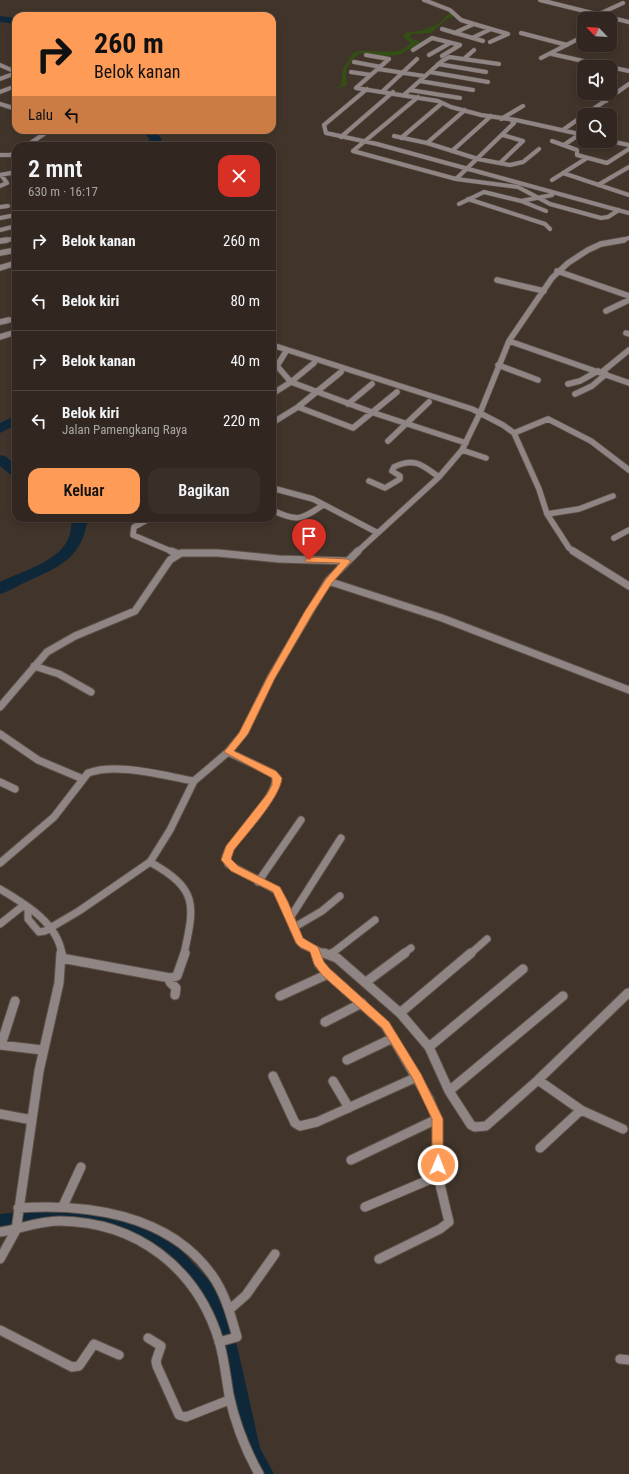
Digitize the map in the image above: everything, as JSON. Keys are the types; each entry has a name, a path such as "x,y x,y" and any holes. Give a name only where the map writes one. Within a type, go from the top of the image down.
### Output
{"street":[{"path":"424,0 431,4 450,10 461,20 510,33 490,42"},
{"path":"540,0 591,12"},
{"path":"603,12 623,3"},
{"path":"617,20 629,22"},
{"path":"454,33 474,24"},
{"path":"442,29 483,41"},
{"path":"472,38 491,29"},
{"path":"521,33 568,45"},
{"path":"412,50 432,38 460,45 441,57 445,59"},
{"path":"542,58 576,41"},
{"path":"430,55 450,43"},
{"path":"465,58 474,50"},
{"path":"552,54 579,60"},
{"path":"366,55 389,59 356,88 405,94 438,101 443,104 491,116 577,133"},
{"path":"405,94 438,64 451,56 499,64"},
{"path":"486,62 493,56"},
{"path":"383,91 401,72 417,59"},
{"path":"354,62 424,76"},
{"path":"438,64 486,72"},
{"path":"1,66 12,70"},
{"path":"617,69 629,72"},
{"path":"351,72 371,75"},
{"path":"430,72 488,82"},
{"path":"0,79 12,74"},
{"path":"420,80 473,90"},
{"path":"617,92 629,84"},
{"path":"0,92 12,88"},
{"path":"367,90 324,125 326,133 466,168 519,185 629,213"},
{"path":"410,90 460,98"},
{"path":"341,137 393,92"},
{"path":"418,97 353,151 456,179 519,185 545,201 601,218 608,218 619,210"},
{"path":"594,108 606,100"},
{"path":"0,104 12,108"},
{"path":"443,104 503,118 523,106"},
{"path":"401,138 443,104"},
{"path":"427,143 465,110"},
{"path":"452,151 491,116"},
{"path":"456,179 503,135 514,123 514,120"},
{"path":"563,130 577,120"},
{"path":"378,131 387,132"},
{"path":"32,142 44,134"},
{"path":"500,163 523,141 503,135"},
{"path":"394,136 427,143 500,163 518,164 539,150"},
{"path":"564,145 577,137"},
{"path":"621,144 628,139"},
{"path":"552,141 577,150 577,155 607,163 629,149"},
{"path":"617,143 629,145"},
{"path":"0,155 12,154"},
{"path":"552,180 587,158"},
{"path":"598,185 629,167"},
{"path":"0,186 7,183 1,175 12,173"},
{"path":"563,173 629,195"},
{"path":"459,204 484,192 521,201 546,211"},
{"path":"521,201 539,198 553,193"},
{"path":"545,201 553,193"},
{"path":"468,199 545,224 550,229"},
{"path":"0,207 8,206"},
{"path":"0,218 12,216"},
{"path":"0,230 12,227"},
{"path":"51,928 150,862 170,830 194,781 223,756 243,734 271,678 328,581 347,561 439,477 462,450 480,413 509,341 557,271 600,245 629,238"},
{"path":"0,241 12,239"},
{"path":"8,264 0,254 12,251"},
{"path":"0,268 9,266 8,264 12,264"},
{"path":"557,271 628,294"},
{"path":"497,280 544,291"},
{"path":"606,311 629,300"},
{"path":"0,322 9,320"},
{"path":"0,337 12,333"},
{"path":"509,341 602,372 629,383"},
{"path":"276,346 480,413 514,433 539,488 547,514 566,544 573,551 629,586"},
{"path":"575,394 592,386 602,372 629,350"},
{"path":"284,353 277,366 291,382 348,404 466,443"},
{"path":"276,391 291,382 314,363"},
{"path":"498,366 538,380"},
{"path":"276,421 298,407 341,372"},
{"path":"568,384 602,372"},
{"path":"348,404 372,384"},
{"path":"298,407 352,428 374,413 397,392"},
{"path":"388,441 409,423 429,402"},
{"path":"514,433 548,419 574,432 614,456 629,470"},
{"path":"462,450 486,458"},
{"path":"369,481 385,488 400,479 400,476 392,471 394,467 409,461 415,462 439,477"},
{"path":"276,489 310,498 378,533"},
{"path":"547,514 579,508 614,496"},
{"path":"276,512 293,520 299,520 323,505"},
{"path":"143,522 134,527 132,532 133,535 179,554 218,553 279,559 347,561"},
{"path":"614,538 629,530"},
{"path":"0,707 47,652 66,639 132,614 170,560 179,554"},
{"path":"328,581 377,595 453,621 629,690"},
{"path":"34,666 59,674 91,692"},
{"path":"0,734 38,760 82,779"},
{"path":"223,756 272,773 277,778 276,785 270,796 229,849 226,856 228,864 234,869 258,882 273,887 279,892 299,941 303,945 330,955 366,982 400,1014 429,1047 450,1091 471,1125 482,1128 486,1126 538,1080 628,993"},
{"path":"0,863 54,817 82,779 93,769 107,769 194,781"},
{"path":"0,782 16,790"},
{"path":"258,882 301,820"},
{"path":"290,918 341,838"},
{"path":"61,958 170,978 177,976 180,972 193,922 193,907 186,889 177,878 150,862"},
{"path":"0,889 26,907 51,928 59,943 61,958 55,998 42,1050 17,1211 16,1227 0,1259"},
{"path":"293,928 322,911 340,896"},
{"path":"0,924 26,907"},
{"path":"330,955 375,920"},
{"path":"400,1014 487,939"},
{"path":"366,982 412,948"},
{"path":"315,949 319,964 328,974 385,1025 417,1077 437,1119 438,1176 449,1217 446,1225 380,1259"},
{"path":"429,1047 522,969"},
{"path":"280,996 328,974"},
{"path":"170,978 170,982 176,988 176,995"},
{"path":"450,1091 563,996"},
{"path":"15,1001 1,1045 42,1050"},
{"path":"325,1022 362,1003"},
{"path":"347,1060 393,1038"},
{"path":"273,1076 295,1123 300,1126 317,1122 417,1077"},
{"path":"333,1080 349,1108"},
{"path":"538,1080 581,1110 623,1129"},
{"path":"540,1148 581,1110"},
{"path":"0,1114 32,1120"},
{"path":"351,1160 437,1119"},
{"path":"64,1206 81,1167"},
{"path":"365,1207 438,1176"},
{"path":"17,1211 64,1206 82,1207 115,1214 134,1220 170,1237 207,1267 213,1275 229,1310 237,1337 225,1341"},
{"path":"0,1232 16,1227 65,1222 111,1229 141,1240 172,1261 195,1286 225,1341 229,1400 240,1437 248,1457 259,1474"},
{"path":"229,1310 246,1295 275,1254"},
{"path":"0,1330 72,1367 79,1366 94,1344 119,1354"},
{"path":"148,1338 158,1342 161,1346 156,1360 157,1366 179,1415 186,1417 229,1400"}],"green space":[{"path":"450,12 455,15 446,20 431,33 411,34 410,38 421,42 400,55 381,56 360,53 347,67 346,86 336,88 341,85 343,69 353,53 360,51 398,51 411,43 403,37 405,33 424,30 440,23"}],"waterway":[{"path":"0,19 12,20"},
{"path":"151,134 154,136 156,142"},
{"path":"0,429 12,422"},
{"path":"0,459 12,469"},
{"path":"0,589 52,564 63,556 72,546 78,534 80,522"},
{"path":"0,1220 68,1213 130,1226 174,1253 210,1292 225,1328 252,1448 256,1458 266,1474"}],"route":[{"path":"309,560 347,561 328,581 271,678 239,741 228,752 272,773 277,778 276,785 270,796 229,849 226,860 234,869 258,882 273,887 279,892 299,941 303,945 315,949 319,964 326,972 385,1025 417,1077 437,1119 438,1165"}]}
